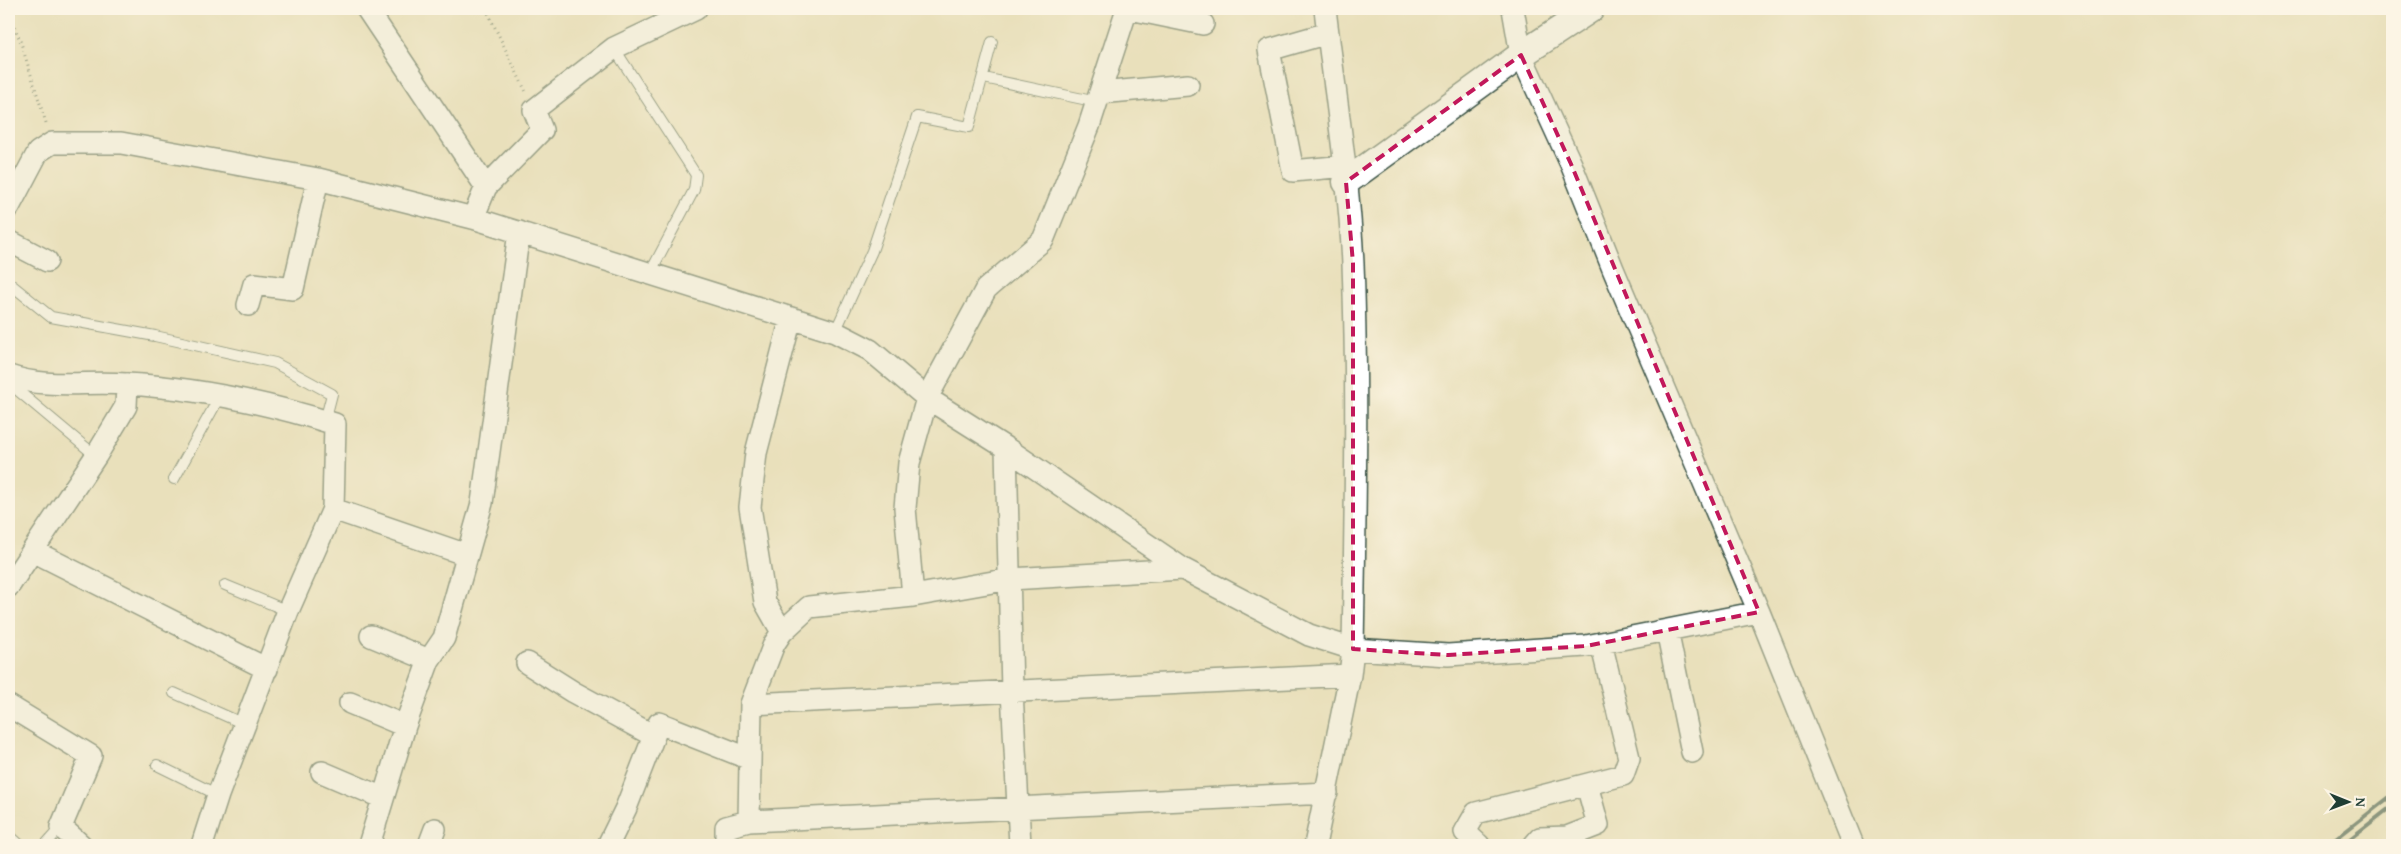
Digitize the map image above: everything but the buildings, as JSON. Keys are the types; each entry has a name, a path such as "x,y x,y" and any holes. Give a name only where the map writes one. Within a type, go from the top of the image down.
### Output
{"street":[{"path":"367,9 486,187"},
{"path":"473,218 486,187 542,130 534,110 614,48 696,9"},
{"path":"913,596 904,508 909,462 927,398 986,289 1043,240 1098,97 1129,9 1203,24"},
{"path":"1315,845 1327,794 1353,649 1356,474 1353,263 1346,174 1325,9"},
{"path":"1513,9 1521,55 1571,164 1613,270 1759,612 1852,845"},
{"path":"1328,33 1269,50 1293,171 1346,174 1590,9"},
{"path":"1098,97 1188,84"},
{"path":"9,207 38,152 52,144 121,143 318,179 473,218 835,332 870,350 927,398 1006,448 1183,569 1309,635 1353,649 1448,654 1586,646 1759,612"},
{"path":"248,305 254,284 293,290 318,179"},
{"path":"369,845 405,726 429,660 444,638 482,503 520,232"},
{"path":"9,241 47,261"},
{"path":"782,632 765,602 750,507 756,453 791,318"},
{"path":"13,378 40,383 127,384 217,395 266,404 335,424 333,509 288,611 244,724 202,845"},
{"path":"9,586 96,456 126,406 127,384"},
{"path":"1006,448 1012,691 1020,845"},
{"path":"333,509 467,555"},
{"path":"33,551 267,669"},
{"path":"749,821 751,704 774,644 782,632 809,607 913,596 1010,578 1183,569"},
{"path":"1667,630 1692,752"},
{"path":"371,636 429,660"},
{"path":"1479,845 1465,832 1476,814 1623,775 1628,758 1601,643"},
{"path":"527,663 573,692 654,736"},
{"path":"751,704 1350,674"},
{"path":"350,703 405,726"},
{"path":"9,706 91,756 61,827 81,845"},
{"path":"608,845 626,808 659,723 750,759"},
{"path":"322,772 383,798"},
{"path":"1534,845 1540,838 1567,836 1598,825 1587,785"},
{"path":"726,845 726,827 749,821 1327,794"}],"lane":[{"path":"835,332 872,251 917,117 969,127 984,78 992,42"},
{"path":"614,48 696,175 694,190 650,273"},
{"path":"984,78 1098,97"},
{"path":"9,283 51,317 155,336 275,363 332,394 325,421"},
{"path":"13,378 16,389 96,456"},
{"path":"174,479 216,404 217,395"},
{"path":"225,585 288,611"},
{"path":"174,693 244,724"},
{"path":"156,765 218,795"},
{"path":"45,845 61,827"},
{"path":"9,835 20,845"}],"path":[{"path":"486,9 534,110"},
{"path":"9,13 21,43 52,144"}],"highlighted area":[{"path":"1521,55 1571,164 1759,612 1586,646 1448,655 1353,649 1353,263 1346,182"}],"railway":[{"path":"2328,845 2392,795"},
{"path":"2342,845 2392,806"}]}
